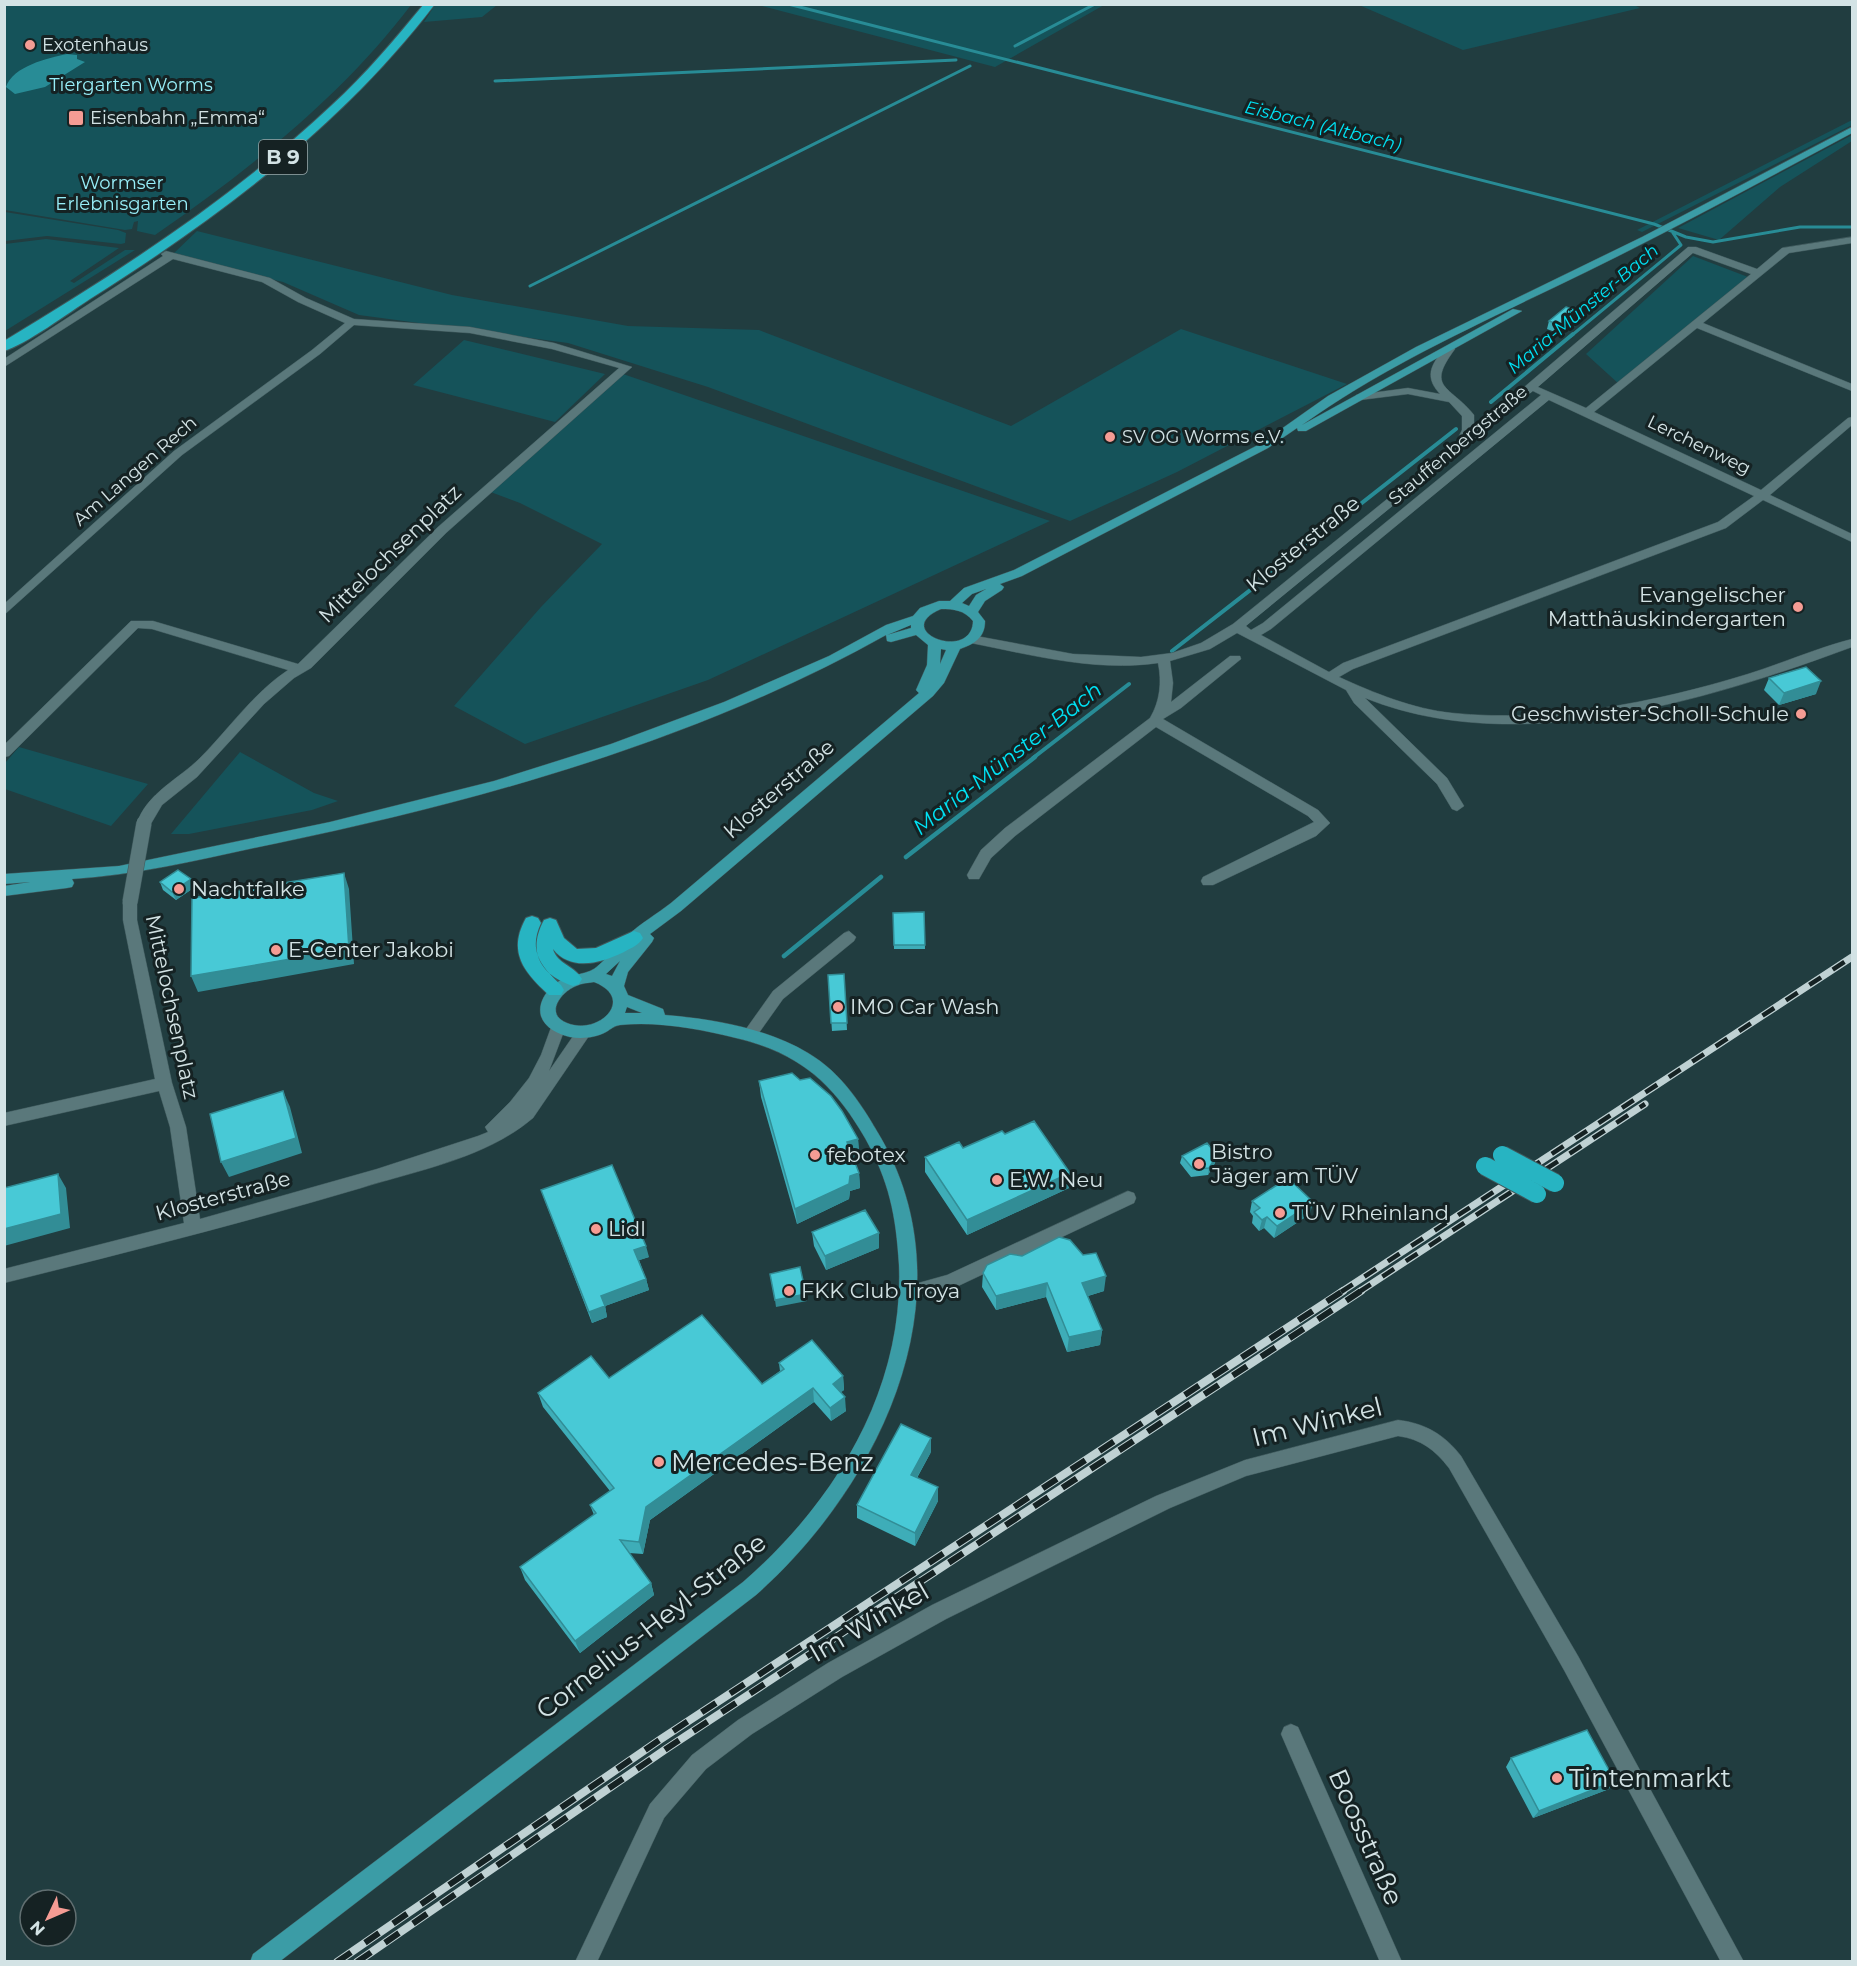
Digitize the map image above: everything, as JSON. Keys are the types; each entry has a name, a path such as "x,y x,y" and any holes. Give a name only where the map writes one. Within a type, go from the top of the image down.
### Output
{"highway":[{"name":"B 9","path":"4,335 127,260 266,157 321,111 397,30 417,4"},
{"name":"B 9","path":"4,347 142,262 278,161 319,126 385,61 430,4"},
{"path":"532,922 524,942 526,953 534,970 555,990"},
{"path":"573,979 546,958 543,941 550,925 557,942 577,957 597,957 634,938"},
{"path":"1502,1155 1555,1183"},
{"path":"1485,1166 1537,1194"}],"main road":[{"path":"972,612 985,593 1450,349 1646,239 1852,130"},
{"path":"953,605 964,594 976,587 1018,573 1191,486 1264,446 1332,398 1420,349 1646,239"},
{"path":"4,891 164,871 356,829 488,794 662,738 777,692 917,625 933,607 953,605 972,612 979,621 979,627 971,639 955,645 935,644 922,637 917,625"},
{"path":"4,879 103,873 141,867 330,827 496,785 616,747 729,705 834,660 890,628 917,625"},
{"name":"Klosterstraße","path":"912,706 929,676 935,644"},
{"name":"Klosterstraße","path":"595,976 634,938 676,907 912,706 937,683 955,645"},
{"name":"Klosterstraße","path":"583,1033 596,1030 619,1014 619,993 627,963 676,907"},
{"path":"583,1033 558,1026 551,1018 548,1009 555,990 573,979 595,976 619,993"},
{"name":"Cornelius-Heyl-Straße","path":"619,993 686,1023"},
{"name":"Cornelius-Heyl-Straße","path":"261,1962 693,1632 765,1574 792,1548 850,1476 881,1416 900,1353 910,1292 906,1238 895,1183 869,1130 844,1093 816,1065 787,1047 751,1034 639,1017 613,1020"}],"street":[{"path":"1588,412 1786,250 1852,240"},
{"name":"Klosterstraße","path":"971,639 1047,655 1109,663 1163,659 1203,647 1232,630 1530,387 1692,249 1758,273"},
{"name":"Mittelochsenplatz","path":"4,364 170,254 266,280 352,322 470,330 554,346 627,367 442,530 324,648 279,683 192,773 155,805 144,823 130,902 130,920 164,1083 178,1127 193,1228"},
{"name":"Am Langen Rech","path":"4,611 178,453 316,352 352,322"},
{"path":"1697,324 1852,388"},
{"path":"1450,349 1439,360 1434,373 1438,388 1468,416 1468,430 1460,444"},
{"name":"Lerchenweg","path":"1530,387 1588,412 1852,538"},
{"path":"1360,397 1408,391 1434,394 1452,401"},
{"name":"Stauffenbergstraße","path":"1251,635 1267,626 1548,395"},
{"path":"1468,416 1498,413"},
{"path":"1331,676 1348,666 1722,525 1852,420"},
{"path":"4,753 135,624 153,625 298,669"},
{"name":"Klosterstraße","path":"979,627 1047,655"},
{"path":"1232,630 1251,635 1291,657"},
{"path":"1232,630 1350,686 1401,707 1441,715 1518,718 1626,706 1734,683 1852,643"},
{"path":"1839,648 1852,631"},
{"path":"1158,717 1167,688 1163,659"},
{"path":"974,875 986,854 1010,832 1235,659"},
{"path":"1350,686 1380,721 1442,781 1457,806"},
{"path":"1380,721 1401,707"},
{"path":"1158,717 1313,813 1323,823 1311,832 1208,881"},
{"path":"4,732 21,736"},
{"path":"751,1034 778,995 849,937"},
{"name":"Klosterstraße","path":"452,1152 494,1127 516,1107 548,1056 558,1026"},
{"name":"Klosterstraße","path":"4,1276 193,1228 472,1145 500,1132 528,1113 550,1084 569,1047 583,1033"},
{"path":"4,1119 164,1083"},
{"path":"910,1292 950,1282 1128,1198"},
{"name":"Im Winkel","path":"586,1962 657,1811 699,1762 745,1727 835,1670 939,1612 1000,1580 1219,1477 1398,1428 1418,1431 1430,1436 1455,1462 1570,1663 1733,1962"},
{"name":"Boosstraße","path":"1291,1734 1391,1962"}],"green space":[{"name":"Tiergarten Worms","path":"5,4 411,5 355,70 292,130 225,184 155,235 137,231 138,221 134,222 132,229 125,230 5,210"},
{"path":"1632,4 1640,8 1463,50 1359,5"},
{"path":"435,5 497,5 482,17 424,22"},
{"path":"758,5 1104,5 995,67"},
{"path":"1852,120 1852,125 1642,232 1637,230"},
{"path":"1852,135 1852,141 1780,187 1719,240 1678,228"},
{"path":"5,212 118,230 126,233 125,243 47,236 5,241"},
{"path":"197,231 452,295 628,326 759,330 1011,426 1181,329 1347,384 1177,472 1070,521 708,387 568,343 359,315 283,282 172,255"},
{"path":"46,239 119,248 70,281 74,283 125,250 135,250 5,331 5,244"},
{"path":"1693,256 1748,277 1619,384 1586,354"},
{"path":"464,340 605,374 555,422 413,385"},
{"path":"623,374 1050,521 708,680 525,744 454,706 541,607 602,544 520,503 488,491"},
{"path":"19,747 148,784 111,826 5,789 5,763"},
{"path":"240,752 314,793 338,801 312,810 189,834 171,834"}],"shaded area":[{"path":"67,54 77,55 77,59 85,62 45,87 15,94 6,87 23,68"}],"building":[{"path":"1566,307 1579,312 1562,326 1549,321"},
{"path":"1806,667 1821,681 1784,693 1769,678"},
{"path":"178,870 191,879 172,892 160,882"},
{"name":"E-Center Jakobi","path":"344,873 349,949 191,976 192,898"},
{"path":"924,912 925,945 894,945 893,913"},
{"name":"IMO Car Wash","path":"844,974 847,1023 831,1023 828,975"},
{"name":"febotex","path":"792,1073 800,1080 810,1078 831,1096 842,1111 858,1139 847,1142 859,1173 850,1176 849,1184 795,1209 759,1081"},
{"path":"283,1091 296,1138 221,1162 210,1114"},
{"name":"E.W. Neu","path":"1034,1121 1070,1173 967,1220 925,1157 959,1142 963,1148 1002,1131 1005,1134"},
{"path":"1207,1143 1217,1155 1209,1168 1193,1169 1182,1156"},
{"name":"Lidl","path":"612,1165 646,1246 634,1250 646,1279 601,1296 605,1306 589,1312 541,1190"},
{"path":"58,1174 61,1214 4,1229 4,1188"},
{"name":"TÜV Rheinland","path":"1288,1178 1313,1202 1277,1226 1267,1217 1262,1220 1254,1212 1260,1208 1252,1201"},
{"path":"865,1210 879,1233 825,1256 812,1232"},
{"path":"1059,1237 1070,1240 1083,1255 1096,1253 1106,1276 1082,1283 1102,1330 1069,1337 1047,1283 996,1296 983,1273 987,1265 1010,1254 1022,1256"},
{"name":"FKK Club Troya","path":"800,1267 806,1294 775,1300 770,1274"},
{"name":"Mercedes-Benz","path":"702,1315 762,1384 784,1369 779,1363 812,1340 843,1376 833,1384 845,1397 830,1408 813,1388 646,1507 639,1542 620,1540 651,1583 575,1641 520,1567 596,1513 590,1505 614,1488 538,1393 591,1356 609,1378"},
{"path":"901,1424 931,1438 911,1475 938,1487 915,1533 857,1505"},
{"name":"Tintenmarkt","path":"1587,1730 1615,1781 1539,1811 1511,1758"}],"waterway":[{"name":"Eisbach (Altbach)","path":"788,4 1654,224 1686,237 1713,242 1800,227 1852,227"},
{"path":"1015,46 1095,4"},
{"path":"495,81 956,60"},
{"path":"530,286 970,66"},
{"name":"Maria-Münster-Bach","path":"1571,336 1681,245 1673,233"},
{"name":"Maria-Münster-Bach","path":"1491,402 1573,334"},
{"name":"Maria-Münster-Bach","path":"1321,535 1456,429"},
{"name":"Maria-Münster-Bach","path":"1172,651 1312,542"},
{"name":"Maria-Münster-Bach","path":"1033,758 1129,684"},
{"name":"Maria-Münster-Bach","path":"906,857 1035,757"},
{"name":"Maria-Münster-Bach","path":"784,956 881,877"}],"railway":[{"path":"1341,1292 1852,957"},
{"path":"1359,1292 1645,1104"},
{"path":"337,1962 661,1739 1343,1291"},
{"path":"357,1962 666,1749 1361,1291"}],"place":[{"name":"Exotenhaus","path":"30,45"},
{"name":"Eisenbahn „Emma“","path":"76,118"},
{"name":"SV OG Worms e.V.","path":"1110,437"},
{"name":"Evangelischer Matthäuskindergarten","path":"1798,607"},
{"name":"Geschwister-Scholl-Schule","path":"1801,714"},
{"name":"Nachtfalke","path":"179,889"},
{"name":"E-Center Jakobi","path":"276,950"},
{"name":"IMO Car Wash","path":"838,1007"},
{"name":"febotex","path":"815,1155"},
{"name":"Bistro Jäger am TÜV","path":"1199,1164"},
{"name":"E.W. Neu","path":"997,1180"},
{"name":"TÜV Rheinland","path":"1280,1213"},
{"name":"Lidl","path":"596,1229"},
{"name":"FKK Club Troya","path":"789,1291"},
{"name":"Mercedes-Benz","path":"659,1462"},
{"name":"Tintenmarkt","path":"1557,1778"}],"park label":[{"name":"Wormser Erlebnisgarten","path":"122,193"}]}
